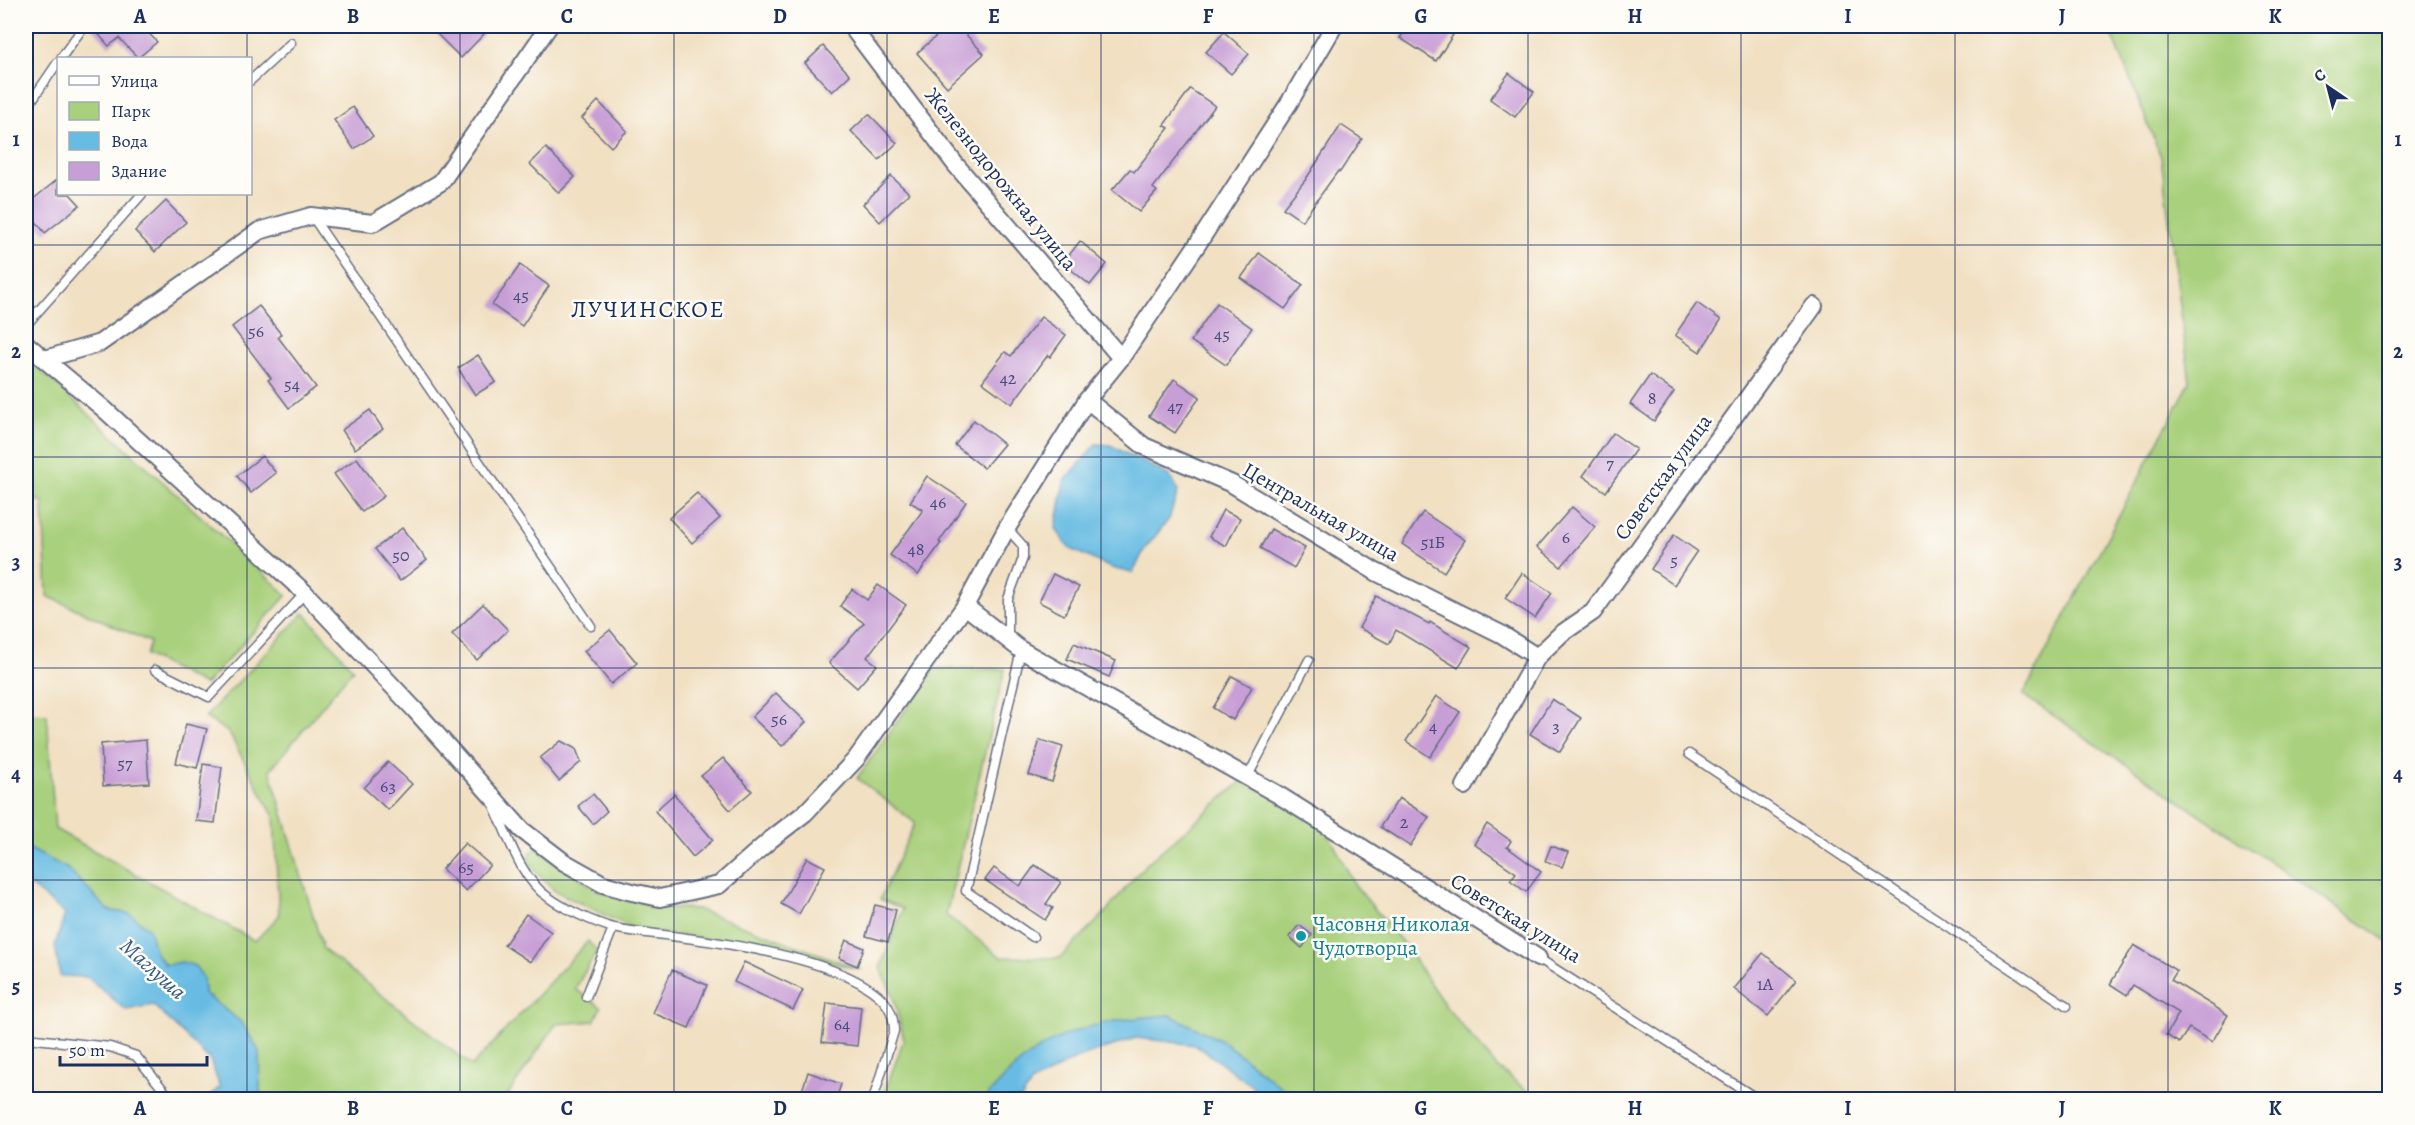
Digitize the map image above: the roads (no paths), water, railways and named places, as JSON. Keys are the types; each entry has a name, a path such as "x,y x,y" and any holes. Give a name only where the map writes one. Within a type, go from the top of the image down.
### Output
{"street":[{"path":"45,359 100,343 259,231 311,216 373,223 441,182 549,26"},
{"name":"Железнодорожная улица","path":"851,26 955,164 1121,358"},
{"path":"26,345 104,409 305,593 415,710 522,830 564,862 603,884 660,898 719,885 805,813 856,759 965,606 1007,528 1087,400 1121,358 1289,103 1334,26"},
{"name":"Советская улица","path":"1465,786 1537,657 1561,634 1593,612 1814,306"},
{"name":"Центральная улица","path":"1087,400 1144,446 1232,484 1376,572 1501,634 1537,657"},
{"path":"965,606 1008,637 1021,650 1248,776"},
{"name":"Советская улица","path":"1248,776 1538,958"}],"lane":[{"path":"62,57 84,26"},
{"path":"252,79 291,43"},
{"path":"26,109 57,64"},
{"path":"26,325 141,195"},
{"path":"311,216 591,626"},
{"path":"1007,528 1023,546 1023,558 1008,599 1008,637"},
{"path":"155,670 209,697 305,593"},
{"path":"1021,650 966,891 1033,937"},
{"path":"1248,776 1309,660"},
{"path":"1689,754 2067,1006"},
{"path":"489,794 521,868 546,897 613,928 688,938 793,959 858,981 885,1003 894,1020 894,1031 873,1100"},
{"path":"586,997 613,928"},
{"name":"Советская улица","path":"1538,958 1759,1100"},
{"path":"26,1038 110,1047 136,1056 166,1093"}],"water":[{"path":"1096,444 1110,445 1170,476 1178,491 1169,519 1144,550 1133,573 1111,568 1069,548 1056,529 1064,482"},
{"name":"Маглуша","path":"26,847 68,869 108,910 130,914 149,929 156,954 165,965 182,962 195,966 203,977 204,993 242,1023 259,1051 260,1099 206,1099 220,1087 210,1060 153,1005 126,1010 87,977 60,976 55,945 65,914 26,882"},
{"path":"1170,1015 1224,1042 1296,1099 1265,1099 1247,1082 1196,1045 1136,1038 1075,1059 1032,1083 1021,1099 986,1099 1025,1059 1062,1036 1103,1024"}],"place":[{"name":"Часовня Николая Чудотворца","path":"1301,936"}],"district":[{"name":"ЛУЧИНСКОЕ","path":"648,309"}]}
